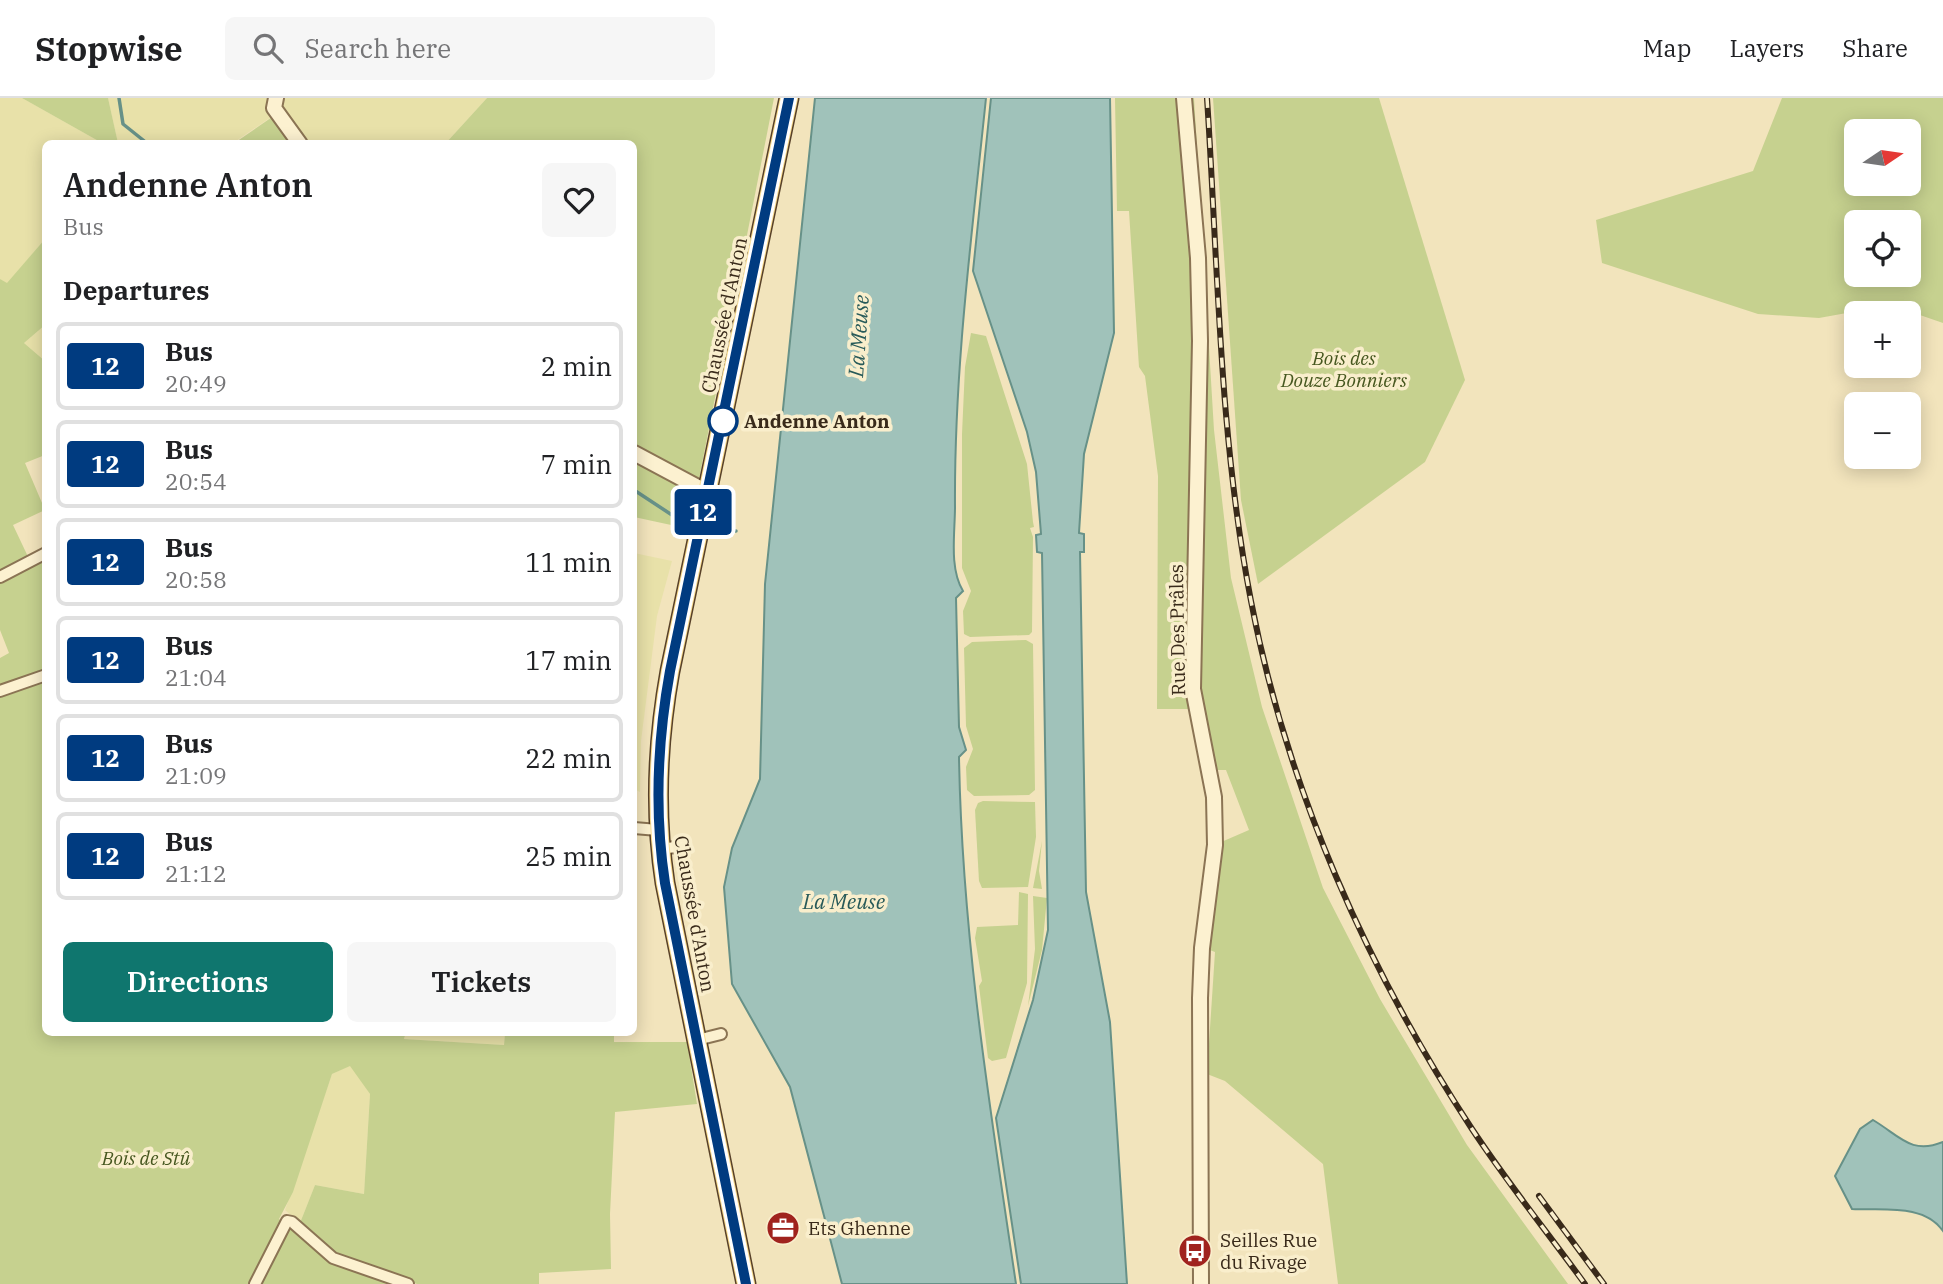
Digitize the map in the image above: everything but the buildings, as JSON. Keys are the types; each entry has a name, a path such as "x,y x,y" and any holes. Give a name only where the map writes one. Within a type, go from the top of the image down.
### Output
{"main road":[{"name":"Chaussée d'Anton","path":"746,1284 660,849 660,728 789,98"}],"street":[{"path":"276,98 274,108 297,140"},
{"name":"Rue Des Prâles","path":"1184,98 1198,258 1200,341 1194,689 1214,797 1215,845 1202,948 1201,1284"},
{"path":"637,455 707,492"},
{"path":"0,577 42,555"},
{"path":"0,691 42,677"},
{"path":"637,828 658,830"},
{"path":"660,849 682,846"},
{"path":"697,1040 721,1034"},
{"path":"255,1284 287,1221 292,1222 333,1258 408,1284"}],"shaded area":[{"path":"0,98 22,98 97,140 42,140 42,243 7,284 0,279"},
{"path":"108,98 487,98 449,140 298,140 277,113 237,140 117,140"},
{"path":"42,328 42,358 24,343"},
{"path":"637,554 672,561 657,616 641,741 640,792 637,790"},
{"path":"405,1036 505,1036 504,1045 404,1039"},
{"path":"351,1065 370,1094 364,1194 315,1185 300,1223 285,1210 332,1074"}],"green space":[{"path":"22,98 108,98 117,140 97,140"},
{"path":"487,98 774,98 699,479 637,451 637,140 449,140"},
{"path":"1115,98 1194,98 1214,430 1231,578 1262,707 1323,888 1380,999 1467,1145 1568,1284 1338,1284 1323,1164 1225,1081 1207,1074 1215,952 1207,949 1219,843 1249,830 1226,770 1209,770 1197,709 1157,709 1158,476 1145,376 1139,367 1129,211 1117,211"},
{"name":"Bois des Douze Bonniers","path":"1213,98 1379,98 1465,380 1425,462 1258,584 1241,500"},
{"path":"1782,98 1943,98 1943,323 1921,315 1921,301 1844,301 1844,313 1819,318 1758,314 1602,263 1596,220 1753,171"},
{"path":"278,113 297,140 239,140"},
{"name":"Bois de Stû","path":"42,242 42,328 24,343 42,358 42,456 25,463 42,503 42,511 13,525 31,563 42,559 42,1036 405,1036 404,1039 504,1045 505,1036 614,1036 614,1042 687,1042 697,1104 615,1112 610,1214 611,1269 539,1273 539,1284 417,1284 329,1251 300,1223 315,1185 364,1194 370,1094 350,1066 332,1074 293,1192 279,1219 323,1256 394,1284 0,1284 0,658 9,653 0,630 0,279 7,283"},
{"path":"971,333 986,336 1027,464 1034,527 1030,528 1033,537 1032,632 1029,635 970,637 964,634 963,611 971,591 962,568 962,434 965,367"},
{"path":"637,455 698,489 699,531 637,518"},
{"path":"1026,640 1033,644 1035,790 1029,795 974,796 967,790 966,767 973,749 966,726 964,648 972,642"},
{"path":"1035,802 1036,837 1028,887 982,888 979,881 975,810 978,803"},
{"path":"1042,841 1039,871 1042,889 1033,888"},
{"path":"1019,892 1028,894 1027,983 1006,1058 992,1061 988,1058 979,986 982,981 975,938 977,927 1018,925"},
{"path":"1033,896 1047,898 1042,950 1028,1006 1035,949"}],"water":[{"name":"La Meuse","path":"815,98 986,98 957,404 954,550 956,572 963,591 956,598 959,727 966,750 959,757 971,956 1016,1284 842,1284 790,1087 732,984 724,887 732,848 760,779 765,584"},
{"path":"991,98 1110,98 1114,333 1084,454 1079,533 1084,534 1084,552 1080,552 1086,892 1110,1022 1127,1284 1021,1284 996,1118 1033,1000 1048,930 1042,553 1037,552 1036,535 1041,534 1036,472 1027,432 973,271"},
{"path":"1873,1120 1914,1145 1943,1142 1943,1231 1935,1222 1914,1212 1852,1209 1835,1176 1860,1129"}],"waterway":[{"path":"119,98 123,124 143,140"},
{"path":"637,492 675,517"},
{"path":"713,531 736,531"}],"railway":[{"path":"1207,98 1221,350 1232,476 1251,601 1286,740 1336,875 1365,941 1398,1005 1472,1129 1585,1284"},
{"path":"1539,1196 1604,1284"}],"bus line":[{"name":"12","path":"746,1284 665,883 658,830 657,787 660,728 670,671 789,98"}],"place":[{"name":"Andenne Anton","path":"723,421"},
{"name":"Ets Ghenne","path":"783,1228"},
{"name":"Seilles Rue du Rivage","path":"1195,1251"}]}
